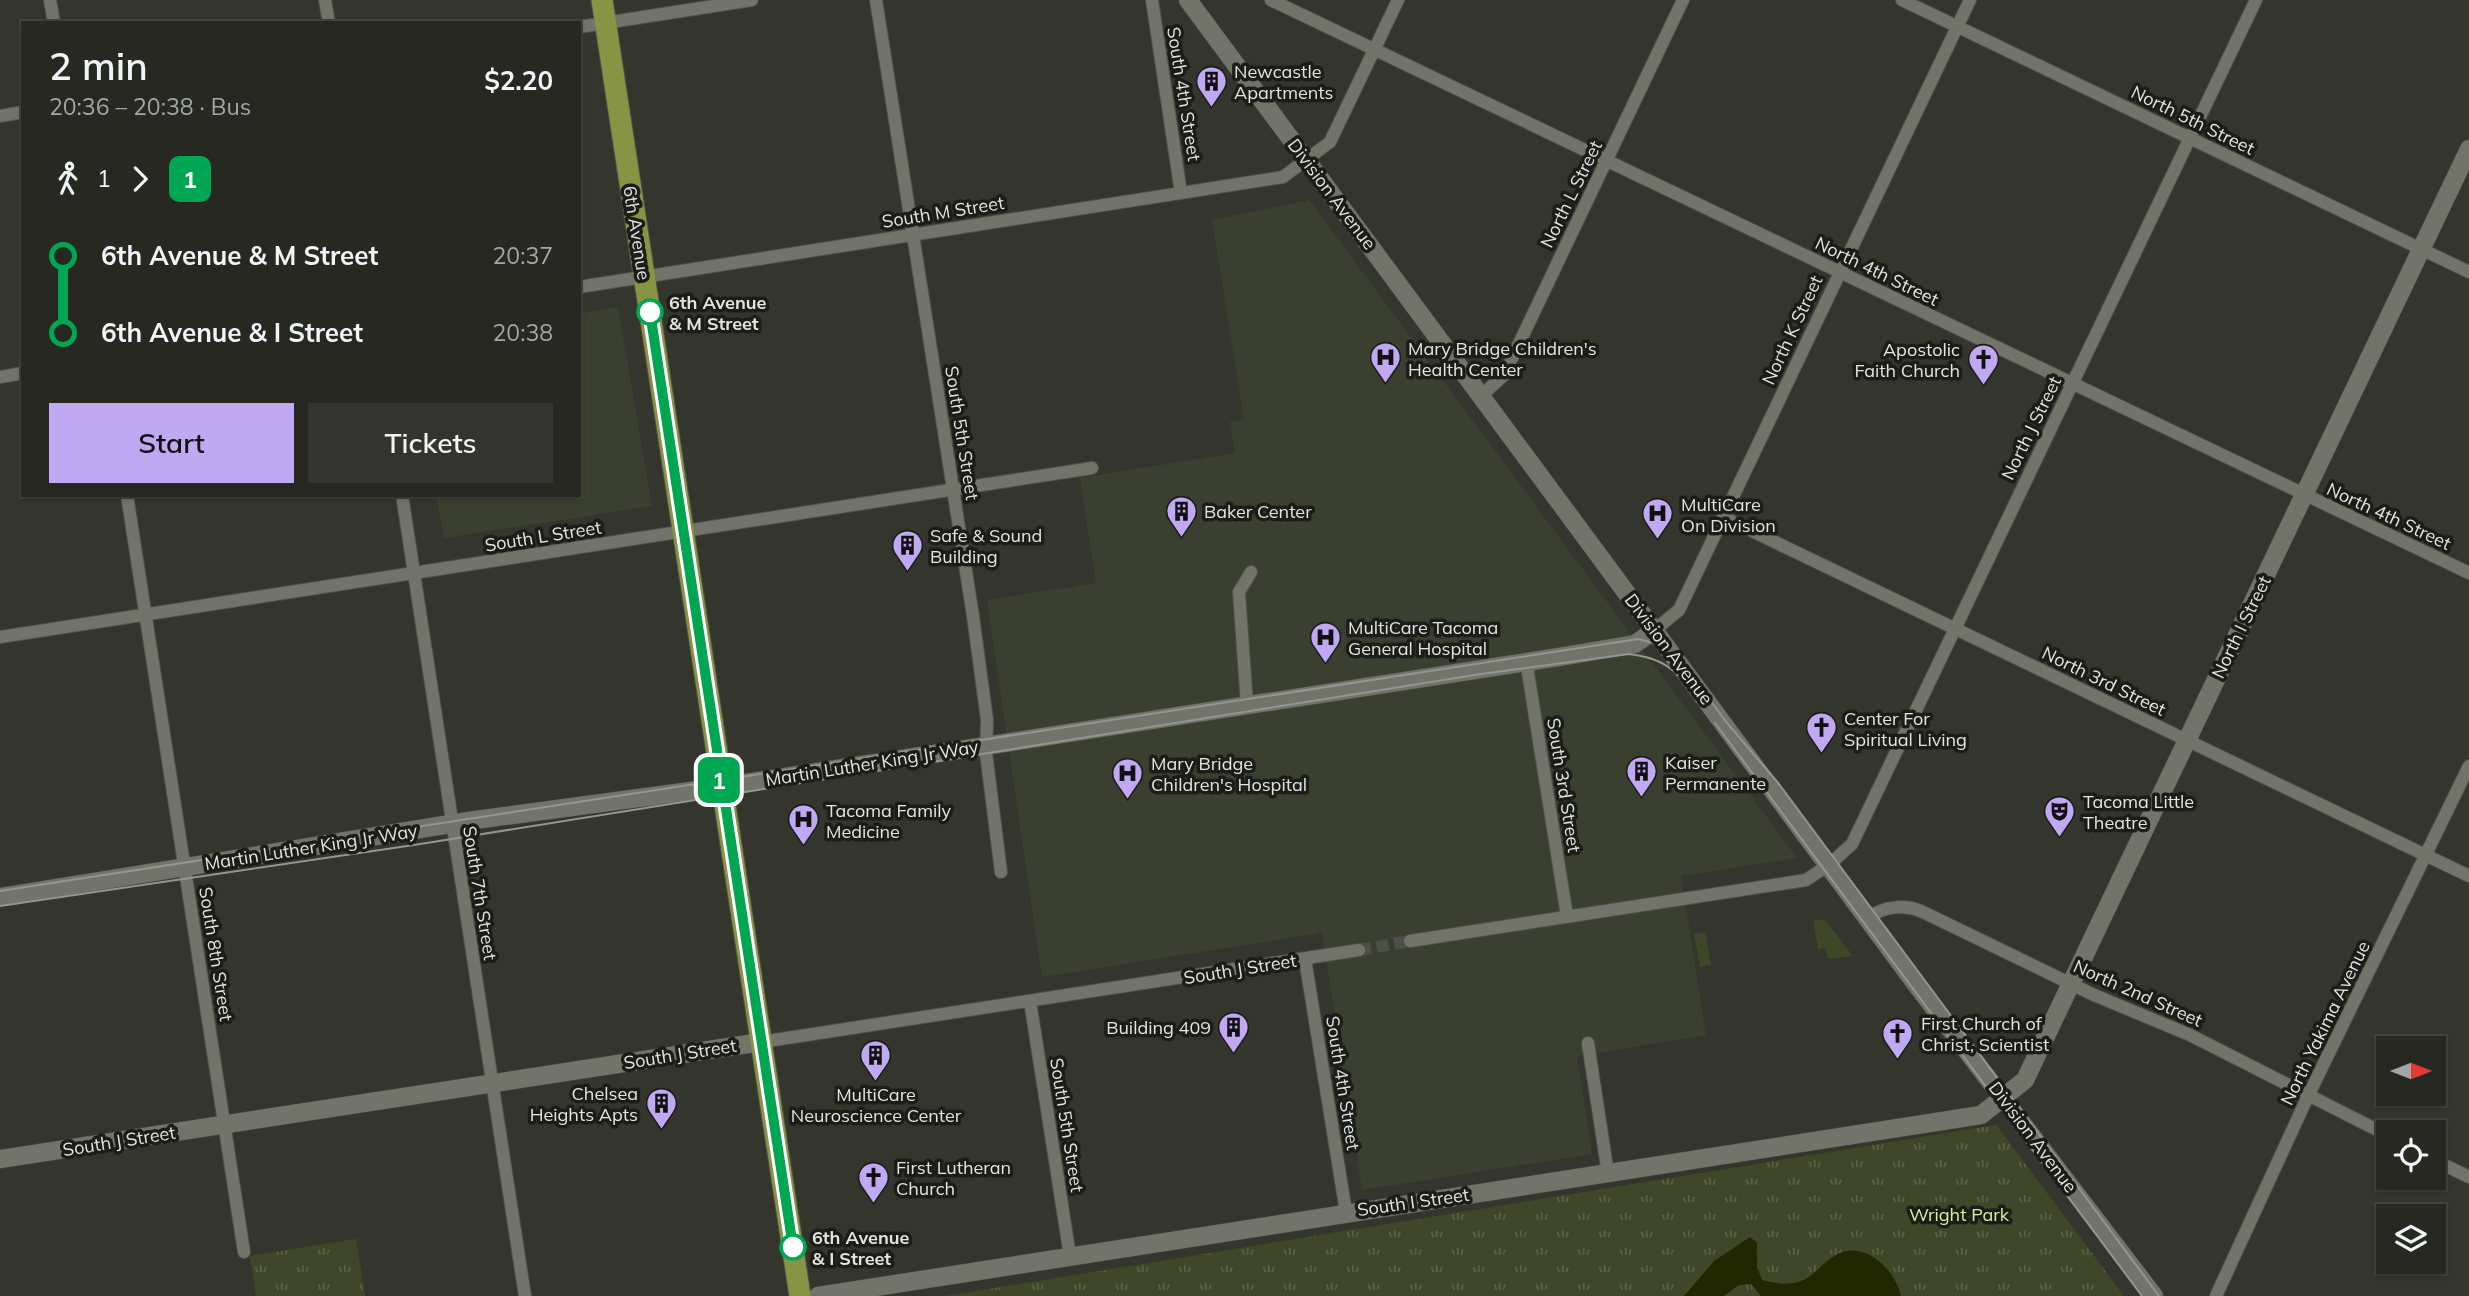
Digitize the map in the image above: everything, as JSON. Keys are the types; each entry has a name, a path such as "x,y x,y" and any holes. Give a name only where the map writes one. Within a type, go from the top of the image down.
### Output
{"main road":[{"name":"6th Avenue","path":"602,0 720,787 800,1296"},
{"name":"Division Avenue","path":"1188,0 1869,918 2154,1296"},
{"name":"North I Street","path":"2004,1097 2025,1080 2469,149"},
{"name":"Martin Luther King Jr Way","path":"0,897 451,824 720,787 1635,644 1656,629"},
{"name":"South J Street","path":"0,1159 761,1042"},
{"name":"South I Street","path":"818,1296 1981,1115 2004,1097"}],"street":[{"path":"50,0 54,21"},
{"path":"325,0 329,21"},
{"path":"581,27 752,0"},
{"name":"South 5th Street","path":"876,0 988,720 986,745 1001,872"},
{"name":"South 4th Street","path":"1152,0 1181,193"},
{"name":"North 4th Street","path":"1271,0 2469,573"},
{"name":"South M Street","path":"581,286 1283,177 1330,142 1398,0"},
{"name":"North L Street","path":"1481,396 1503,377 1684,0"},
{"name":"North 5th Street","path":"1902,0 2469,272"},
{"name":"North K Street","path":"1656,629 1679,610 1970,0"},
{"name":"North J Street","path":"1830,864 1852,844 2256,0"},
{"path":"0,116 21,112"},
{"path":"0,377 21,373"},
{"name":"South L Street","path":"0,638 1092,468"},
{"name":"South 8th Street","path":"127,497 244,1252"},
{"name":"South 7th Street","path":"402,497 525,1296"},
{"name":"North 3rd Street","path":"1723,517 2469,876"},
{"path":"1247,705 1239,592 1251,572"},
{"name":"South 3rd Street","path":"1526,660 1567,916"},
{"name":"North Yakima Avenue","path":"2217,1296 2309,1094 2469,766"},
{"path":"1410,941 1806,880 1830,864"},
{"name":"North 2nd Street","path":"1869,918 1893,907 1909,906 2071,984 2190,1035 2376,1129"},
{"name":"South J Street","path":"761,1042 1360,950"},
{"name":"South 4th Street","path":"1305,959 1346,1212"},
{"name":"South 5th Street","path":"1030,1000 1070,1256"},
{"path":"1588,1042 1608,1174"},
{"path":"2446,1166 2469,1177"}],"shaded area":[{"name":"MultiCare Tacoma General Hospital","path":"1309,200 1797,858 1681,876 1706,1035 1577,1056 1592,1154 1362,1190 1322,933 1042,977 987,600 1096,583 1080,478 1235,453 1230,422 1244,419 1212,220"},
{"path":"618,307 652,506 444,538 436,497 581,497 581,314"},
{"path":"1750,1237 1757,1243 1757,1267 1762,1280 1782,1284 1796,1283 1809,1277 1836,1255 1857,1251 1877,1259 1885,1267 1898,1286 1901,1296 1761,1296 1751,1284 1739,1285 1724,1296 1684,1296 1714,1261"}],"green space":[{"path":"1813,919 1826,921 1853,956 1828,959 1825,948 1818,949"},
{"path":"1705,932 1711,965 1700,967 1694,934"},
{"name":"Wright Park","path":"1996,1125 2124,1296 946,1296"},
{"path":"356,1239 365,1296 256,1296 250,1256"}],"tunnel":[{"path":"1359,950 1410,941"}],"tram line":[{"path":"0,891 1638,639 1658,644 1678,657 1727,723 1779,784 2159,1296"},
{"path":"0,906 414,845 1481,674 1629,654 1662,663 1688,686"},
{"path":"1715,723 2142,1296"}],"bus line":[{"name":"1","path":"650,312 720,787 793,1247"}],"place":[{"name":"Newcastle Apartments","path":"1211,108"},
{"name":"6th Avenue & M Street","path":"650,312"},
{"name":"Mary Bridge Children's Health Center","path":"1385,385"},
{"name":"Apostolic Faith Church","path":"1983,386"},
{"name":"Baker Center","path":"1181,538"},
{"name":"MultiCare On Division","path":"1658,541"},
{"name":"Safe & Sound Building","path":"907,572"},
{"name":"MultiCare Tacoma General Hospital","path":"1325,664"},
{"name":"Center For Spiritual Living","path":"1821,755"},
{"name":"Kaiser Permanente","path":"1642,799"},
{"name":"Mary Bridge Children's Hospital","path":"1128,800"},
{"name":"Tacoma Little Theatre","path":"2060,838"},
{"name":"Tacoma Family Medicine","path":"803,847"},
{"name":"Building 409","path":"1234,1054"},
{"name":"First Church of Christ, Scientist","path":"1898,1060"},
{"name":"MultiCare Neuroscience Center","path":"876,1083"},
{"name":"Chelsea Heights Apts","path":"661,1130"},
{"name":"First Lutheran Church","path":"873,1204"},
{"name":"6th Avenue & I Street","path":"793,1247"}]}
